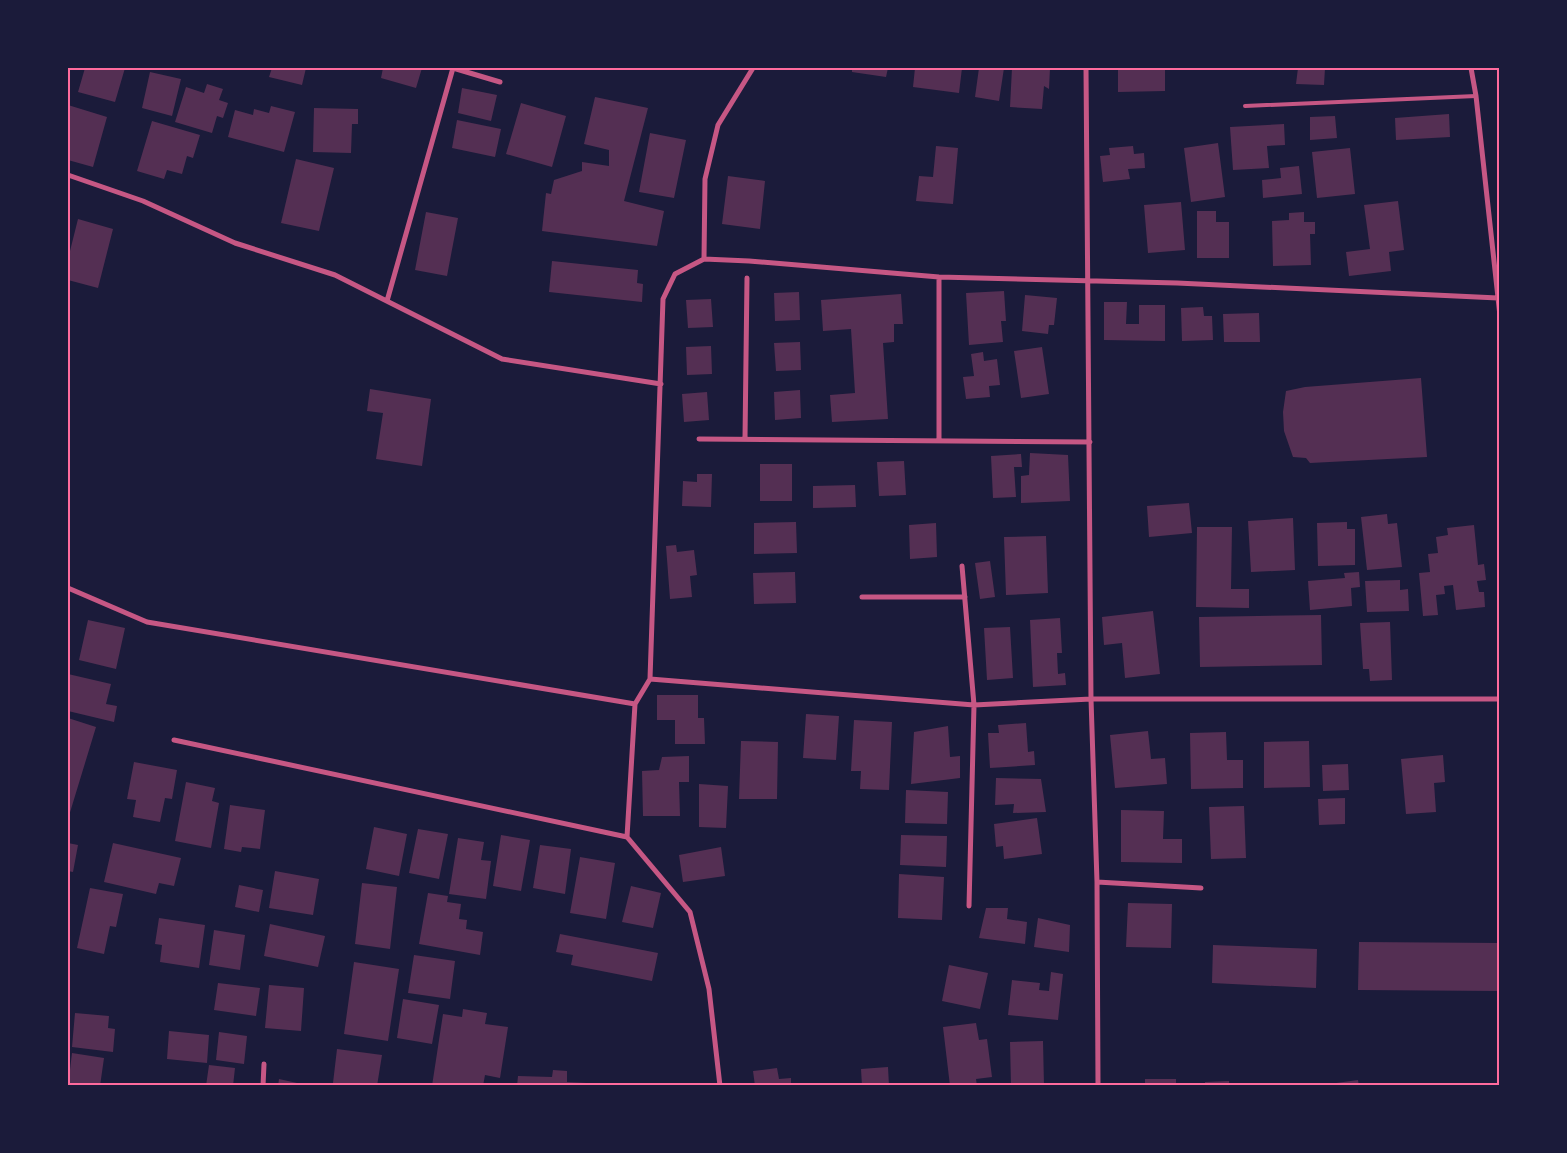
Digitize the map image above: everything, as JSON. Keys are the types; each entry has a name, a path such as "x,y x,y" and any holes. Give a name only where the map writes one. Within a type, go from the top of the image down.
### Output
{"street":[{"path":"387,301 453,68 500,82"},
{"path":"704,260 705,179 718,125 754,68"},
{"path":"1086,68 1091,699 1097,882 1098,1086"},
{"path":"1470,68 1476,96 1497,271 1500,316"},
{"path":"68,175 143,201 235,244 335,274 502,359 661,384"},
{"path":"627,837 635,704 650,679 663,299 675,274 704,260 749,261 940,277 1177,283 1498,298"},
{"path":"939,441 940,277"},
{"path":"745,438 747,278"},
{"path":"699,439 1090,442"},
{"path":"962,566 974,705 969,906"},
{"path":"68,588 146,622 635,704"},
{"path":"862,597 965,597"},
{"path":"650,679 974,705 1091,699 1500,699"},
{"path":"174,740 627,837 690,912 709,989 720,1086"},
{"path":"1097,882 1200,888"},
{"path":"263,1086 264,1064"}],"lane":[{"path":"1245,106 1476,96"}],"building":[{"path":"85,68 125,68 115,102 78,92"},
{"path":"272,68 306,68 302,85 269,77"},
{"path":"383,68 422,68 416,88 381,78"},
{"path":"852,68 888,68 886,77 852,72"},
{"path":"915,68 962,68 959,93 913,87"},
{"path":"979,68 1004,68 999,101 975,97"},
{"path":"1012,68 1050,68 1049,89 1044,86 1042,109 1010,107"},
{"path":"1118,68 1165,68 1165,91 1118,92"},
{"path":"1298,68 1325,68 1324,85 1296,84"},
{"path":"150,72 181,79 172,116 142,108"},
{"path":"207,84 223,89 219,100 228,103 223,118 217,116 212,133 175,122 186,87 204,93"},
{"path":"462,88 497,95 491,121 458,113"},
{"path":"595,97 648,108 624,201 664,211 657,246 542,231 546,193 551,194 554,180 582,171 582,162 609,166 609,150 584,144"},
{"path":"521,103 566,116 552,167 506,154"},
{"path":"68,105 107,117 93,167 68,160"},
{"path":"271,106 295,112 284,152 228,137 235,110 253,115 254,109 269,113"},
{"path":"314,108 358,109 358,124 352,124 351,153 313,152"},
{"path":"1449,114 1450,137 1396,140 1395,118"},
{"path":"1335,116 1337,138 1310,140 1310,117"},
{"path":"457,120 501,129 495,157 452,148"},
{"path":"152,121 200,135 193,158 187,156 182,174 167,170 164,179 137,171"},
{"path":"1284,124 1285,145 1267,146 1269,168 1233,170 1230,127"},
{"path":"650,133 686,140 674,198 639,192"},
{"path":"1218,143 1225,197 1191,202 1184,148"},
{"path":"936,146 958,148 953,204 916,201 919,176 933,177"},
{"path":"1133,146 1134,154 1144,153 1145,168 1128,169 1130,179 1103,182 1100,156 1110,155 1109,148"},
{"path":"1350,148 1355,194 1317,198 1312,152"},
{"path":"296,159 334,168 319,231 281,223"},
{"path":"1299,166 1302,194 1263,198 1262,180 1281,178 1280,168"},
{"path":"728,176 765,181 760,229 722,224"},
{"path":"1398,201 1404,250 1389,252 1391,271 1349,276 1346,252 1370,249 1364,205"},
{"path":"1181,202 1185,250 1148,253 1144,205"},
{"path":"1197,211 1216,211 1216,222 1229,222 1229,258 1197,258"},
{"path":"426,212 458,218 447,276 415,270"},
{"path":"1304,212 1304,222 1315,222 1315,234 1310,234 1311,265 1273,266 1272,221 1289,220 1289,213"},
{"path":"78,219 113,229 98,288 68,280 68,259"},
{"path":"552,261 638,270 637,283 643,284 642,302 549,292"},
{"path":"1004,291 1006,321 1001,321 1003,342 969,345 966,293"},
{"path":"799,292 800,320 775,321 774,293"},
{"path":"901,294 903,324 894,324 894,342 883,343 888,419 832,422 830,395 855,393 851,329 823,331 821,300"},
{"path":"1025,295 1057,298 1054,325 1049,325 1048,334 1022,331"},
{"path":"711,299 713,327 688,328 686,300"},
{"path":"1104,302 1127,302 1126,324 1139,324 1139,305 1165,305 1165,341 1104,340"},
{"path":"1203,307 1204,316 1212,316 1213,340 1182,341 1181,308"},
{"path":"1259,313 1260,342 1224,342 1223,314"},
{"path":"800,342 801,370 776,371 774,343"},
{"path":"711,346 712,374 687,375 686,347"},
{"path":"1042,347 1049,394 1021,398 1014,351"},
{"path":"983,352 984,361 997,359 1000,385 989,386 990,397 966,399 963,377 974,376 971,354"},
{"path":"1421,378 1427,457 1310,463 1306,458 1293,457 1284,431 1283,412 1286,391 1305,387"},
{"path":"370,389 431,399 422,466 376,459 383,413 367,411"},
{"path":"800,390 801,418 775,420 774,392"},
{"path":"707,392 709,420 684,422 682,394"},
{"path":"1030,453 1068,455 1070,501 1021,503 1021,476 1029,475"},
{"path":"1021,454 1022,467 1014,467 1016,497 993,498 991,456"},
{"path":"904,461 906,495 879,496 877,462"},
{"path":"760,464 792,464 792,501 760,501"},
{"path":"697,474 712,474 711,507 682,506 683,481 697,482"},
{"path":"855,485 856,507 813,508 813,486"},
{"path":"1189,503 1192,533 1149,537 1147,506"},
{"path":"1387,514 1388,524 1397,523 1402,567 1367,570 1361,517"},
{"path":"1293,518 1295,570 1251,572 1248,521"},
{"path":"796,522 797,553 754,554 754,523"},
{"path":"1347,522 1347,529 1355,529 1355,565 1318,566 1317,523"},
{"path":"936,523 937,557 910,559 909,525"},
{"path":"1474,525 1478,565 1484,564 1486,580 1477,581 1479,592 1484,592 1485,607 1456,610 1453,585 1444,586 1445,594 1436,595 1438,615 1423,616 1419,573 1430,572 1428,554 1438,553 1436,537 1448,535 1447,528"},
{"path":"1197,527 1232,527 1231,589 1249,589 1249,608 1196,607"},
{"path":"1046,536 1048,593 1006,595 1004,537"},
{"path":"676,545 677,552 694,550 697,575 690,576 692,597 670,599 666,546"},
{"path":"990,561 995,597 980,599 975,563"},
{"path":"795,572 796,603 754,604 753,573"},
{"path":"1359,572 1360,587 1351,588 1352,606 1310,610 1308,581 1345,578 1344,573"},
{"path":"1400,580 1400,590 1408,589 1409,611 1367,612 1365,581"},
{"path":"1153,611 1160,674 1125,678 1122,643 1104,645 1102,617"},
{"path":"1321,615 1322,665 1200,667 1199,617"},
{"path":"1060,618 1062,653 1057,653 1058,674 1065,673 1066,685 1033,687 1030,620"},
{"path":"88,620 125,628 116,669 79,660"},
{"path":"1390,622 1392,680 1370,681 1369,669 1363,669 1360,623"},
{"path":"1010,627 1013,678 987,680 984,628"},
{"path":"68,674 111,684 106,704 117,706 114,722 68,711"},
{"path":"657,695 698,695 698,718 704,718 705,744 675,744 675,720 657,720"},
{"path":"806,714 839,716 836,760 803,758"},
{"path":"68,718 96,727 68,819"},
{"path":"854,720 892,722 889,790 860,789 861,771 851,771"},
{"path":"1026,723 1028,752 1034,751 1035,765 990,768 988,733 999,733 998,725"},
{"path":"948,726 950,757 960,756 960,778 911,784 914,732"},
{"path":"1148,731 1151,759 1165,758 1167,784 1115,788 1110,735"},
{"path":"1226,732 1227,760 1243,760 1243,788 1191,789 1190,733"},
{"path":"741,741 778,742 777,799 739,799"},
{"path":"1309,741 1310,787 1264,788 1264,742"},
{"path":"1443,755 1445,782 1434,783 1436,812 1406,814 1401,759"},
{"path":"689,756 689,782 679,782 680,816 643,816 642,771 659,770 662,757"},
{"path":"134,762 177,770 172,799 165,798 160,822 133,817 136,800 127,799"},
{"path":"1348,764 1349,790 1323,791 1322,765"},
{"path":"996,778 1041,779 1046,812 1013,813 1014,804 995,805"},
{"path":"186,782 215,788 212,801 219,803 211,848 175,841"},
{"path":"699,784 728,786 726,828 699,827"},
{"path":"906,790 948,792 947,824 905,823"},
{"path":"1345,798 1345,824 1319,825 1318,799"},
{"path":"230,805 265,810 260,849 242,847 241,852 224,849"},
{"path":"1244,806 1246,858 1211,859 1209,807"},
{"path":"1121,810 1164,811 1163,839 1182,839 1182,863 1121,862"},
{"path":"1037,818 1042,854 1004,859 1003,846 996,847 994,824"},
{"path":"374,827 407,834 399,876 366,869"},
{"path":"418,829 448,834 439,879 409,873"},
{"path":"501,835 530,840 521,891 493,886"},
{"path":"901,835 947,836 946,867 900,865"},
{"path":"458,838 484,842 481,860 491,861 486,899 449,894"},
{"path":"68,843 78,845 73,872 68,871"},
{"path":"113,843 181,858 174,886 159,883 156,894 104,882"},
{"path":"540,845 571,849 565,894 533,888"},
{"path":"721,847 725,876 683,882 679,855"},
{"path":"580,857 615,863 606,919 570,913"},
{"path":"275,871 319,879 313,915 269,908"},
{"path":"899,874 944,877 942,920 898,918"},
{"path":"362,883 397,887 390,949 355,944"},
{"path":"239,885 263,890 259,912 235,907"},
{"path":"631,886 661,893 653,928 622,922"},
{"path":"90,888 123,894 116,927 110,926 104,954 77,948"},
{"path":"428,893 448,896 447,902 461,904 459,919 467,920 466,929 483,932 480,955 419,944"},
{"path":"1128,903 1172,904 1171,948 1126,947"},
{"path":"986,908 1008,908 1007,919 1027,922 1025,944 979,938"},
{"path":"159,918 205,925 199,968 160,962 162,945 155,944"},
{"path":"1038,918 1070,925 1069,952 1034,947"},
{"path":"270,924 325,936 318,967 264,956"},
{"path":"214,930 245,935 240,970 209,965"},
{"path":"560,934 658,953 652,981 571,965 573,955 556,952"},
{"path":"1359,942 1500,943 1500,991 1358,990"},
{"path":"1213,945 1317,949 1316,988 1212,983"},
{"path":"414,955 455,961 450,999 408,993"},
{"path":"354,962 399,969 388,1041 344,1034"},
{"path":"949,965 988,973 980,1009 942,1001"},
{"path":"1051,972 1063,974 1058,1020 1008,1015 1012,980 1040,983 1039,990 1049,991"},
{"path":"218,983 260,988 256,1016 214,1010"},
{"path":"269,985 304,988 301,1031 265,1028"},
{"path":"403,999 439,1005 432,1044 397,1038"},
{"path":"463,1009 487,1013 485,1024 508,1027 500,1078 485,1075 483,1086 432,1086 443,1014 462,1017"},
{"path":"75,1013 109,1016 108,1028 115,1029 113,1052 72,1047"},
{"path":"976,1023 979,1040 987,1039 992,1077 976,1079 977,1086 950,1086 943,1027"},
{"path":"169,1031 209,1035 207,1063 167,1059"},
{"path":"219,1032 247,1036 244,1064 216,1060"},
{"path":"1043,1041 1044,1086 1011,1086 1010,1042"},
{"path":"337,1049 382,1055 377,1086 353,1086 333,1083"},
{"path":"72,1053 104,1058 100,1086 68,1086"},
{"path":"209,1065 235,1068 233,1086 206,1086"},
{"path":"888,1067 889,1086 862,1086 861,1069"},
{"path":"777,1068 779,1079 791,1078 791,1086 755,1086 753,1071"},
{"path":"553,1070 567,1071 567,1082 587,1083 587,1086 517,1086 518,1076 552,1077"},
{"path":"279,1079 306,1085 306,1086 278,1086"},
{"path":"1145,1079 1176,1079 1176,1086 1145,1086"},
{"path":"1358,1080 1359,1086 1329,1086 1329,1084"},
{"path":"1229,1081 1229,1086 1205,1086 1205,1082"}]}
